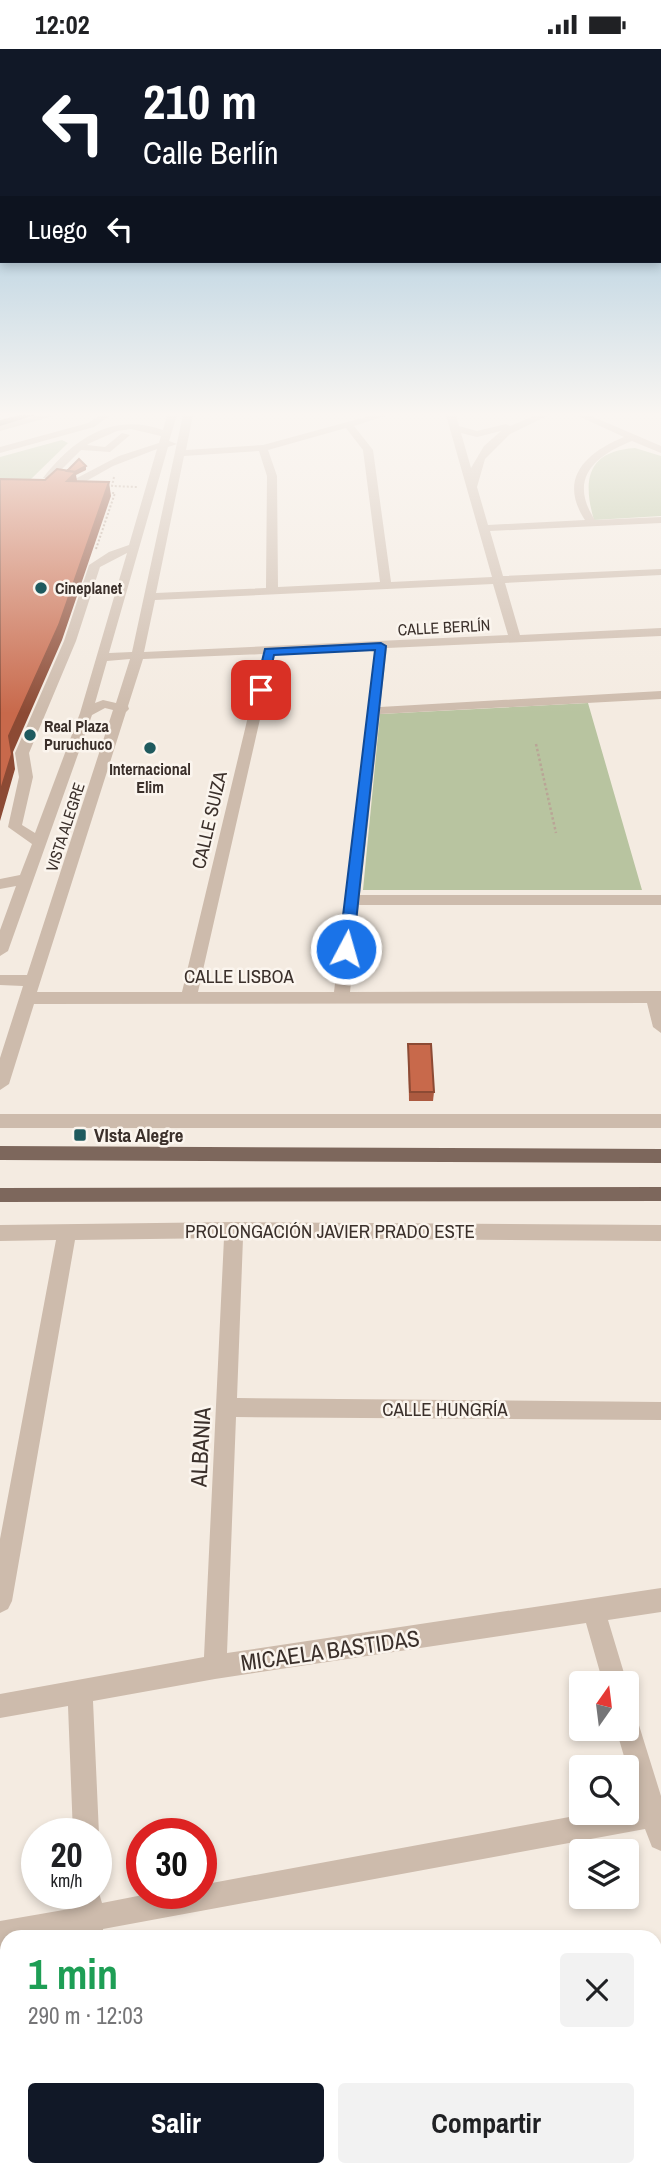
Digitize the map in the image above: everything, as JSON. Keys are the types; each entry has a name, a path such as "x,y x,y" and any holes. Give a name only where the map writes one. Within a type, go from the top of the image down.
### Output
{"main road":[{"path":"0,1153 661,1156"},
{"name":"PROLONGACIÓN JAVIER PRADO ESTE","path":"0,1195 661,1194"}],"street":[{"name":"VISTA ALEGRE","path":"0,951 86,713 145,514"},
{"name":"VISTA ALEGRE","path":"0,1084 7,1042 27,998 123,709 138,657 168,514"},
{"path":"272,514 272,591"},
{"path":"377,514 386,586"},
{"path":"479,514 515,639"},
{"path":"587,514 593,523"},
{"path":"483,528 661,520"},
{"path":"39,842 15,827 26,777 22,753 70,641 95,565 113,554 136,546"},
{"path":"151,597 661,572"},
{"name":"CALLE BERLÍN","path":"104,657 269,652 661,632"},
{"path":"341,997 381,646"},
{"name":"CALLE SUIZA","path":"189,997 269,652"},
{"path":"373,711 661,695"},
{"path":"86,713 103,704 123,709"},
{"path":"0,884 26,879"},
{"path":"352,900 661,900"},
{"path":"0,981 32,981"},
{"path":"657,997 661,1027"},
{"name":"CALLE LISBOA","path":"27,998 657,997"},
{"path":"0,1121 661,1121"},
{"name":"PROLONGACIÓN JAVIER PRADO ESTE","path":"0,1233 234,1230 661,1233"},
{"name":"ALBANIA","path":"215,1667 234,1230"},
{"path":"0,1601 67,1233"},
{"name":"CALLE HUNGRÍA","path":"228,1407 661,1411"},
{"name":"MICAELA BASTIDAS","path":"0,1706 215,1667 661,1601"},
{"path":"593,1611 611,1671"},
{"path":"80,1693 85,1818"},
{"path":"23,1930 89,1916 659,1822 632,1741"}],"path":[{"path":"95,565 91,561 107,514"},
{"path":"536,744 556,833"}],"green space":[{"path":"592,514 661,514 661,516 594,520"},
{"path":"588,703 642,890 363,890 380,714"}],"building":[{"path":"0,514 98,514 59,625 9,736 12,754 0,793"},
{"path":"408,1044 431,1044 434,1092 410,1092"}],"place":[{"name":"Cineplanet","path":"41,588"},
{"name":"Real Plaza Puruchuco","path":"30,735"},
{"name":"Internacional Elim","path":"150,748"},
{"name":"VIsta Alegre","path":"80,1135"}],"route":[{"path":"261,690 269,652 381,646 346,949"}]}
